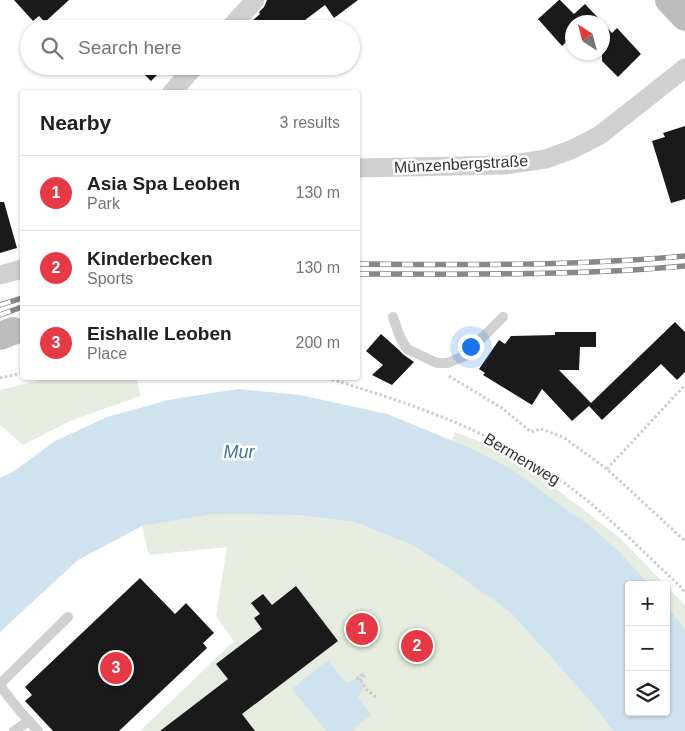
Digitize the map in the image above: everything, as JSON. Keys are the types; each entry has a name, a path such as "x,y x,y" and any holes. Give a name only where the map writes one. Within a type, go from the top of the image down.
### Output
{"main road":[{"path":"669,0 685,17"}],"street":[{"path":"237,20 255,0"},
{"name":"Münzenbergstraße","path":"360,168 504,165 546,159 573,149 600,135 685,68"},
{"path":"174,90 187,75"},
{"path":"0,275 20,270"}],"lane":[{"path":"392,317 407,349 437,363 447,363 467,355 503,317"},
{"path":"38,731 0,685 68,618"},
{"path":"14,731 29,721"}],"path":[{"path":"437,363 450,377 502,408 531,432 541,429 563,437 607,469 685,542"},
{"path":"0,378 20,373"},
{"name":"Bermenweg","path":"334,380 392,398 503,444 564,483 594,507 680,586 685,593"},
{"path":"607,469 684,386"},
{"path":"360,681 364,676 362,674 361,676 363,676 362,674"},
{"path":"356,677 377,698"}],"shaded area":[{"path":"41,380 137,380 140,396 70,421 23,445 0,425 0,390"},
{"path":"455,432 484,443 549,483 621,539 661,581 646,581 621,553 593,528 510,468 452,440"},
{"path":"214,514 296,515 355,522 412,545 450,569 511,613 592,703 613,731 140,731 234,641 216,616 227,547 149,555 142,526"},
{"path":"670,590 685,605 685,629 670,609"}],"water":[{"name":"Mur","path":"238,389 300,395 387,414 471,448 510,468 593,528 621,553 646,581 625,581 625,716 670,716 670,609 685,629 685,731 613,731 592,703 511,613 450,569 412,545 355,522 296,515 214,514 142,526 78,560 0,632 0,478 13,472 55,441 107,417 168,400"},
{"path":"421,636 427,641 427,647 417,655 410,656 405,651 407,645"},
{"path":"328,660 346,683 360,677 366,685 358,697 371,715 351,731 326,731 292,689"}],"building":[{"path":"14,0 69,0 47,20 43,20 39,16 32,20"},
{"path":"267,0 358,0 334,18 325,5 305,20 253,20 264,7"},
{"path":"559,0 574,14 585,4 595,15 565,15 565,43 562,46 538,19"},
{"path":"617,28 641,54 618,77 602,61 610,60 610,31 612,33"},
{"path":"145,75 157,75 151,81"},
{"path":"685,126 685,199 671,203 652,141 665,137 663,133"},
{"path":"0,202 4,202 17,248 0,253"},
{"path":"675,322 685,332 685,372 677,380 661,364 602,420 589,406 572,421 542,389 532,405 483,375 485,373 479,369 499,340 505,344 511,336 555,335 555,332 596,332 596,347 580,347 579,370 559,370 591,403"},
{"path":"381,334 414,362 392,385 372,375 383,365 366,351"},
{"path":"140,578 175,614 186,603 214,633 203,643 207,648 119,731 53,731 25,701 32,695 25,687"},
{"path":"296,586 338,641 242,714 255,731 160,731 228,679 216,664 262,629 254,618 260,614 251,603 263,594 272,605"}],"railway":[{"path":"360,264 481,265 603,262 685,256"},
{"path":"360,274 562,273 685,266"},
{"path":"0,305 20,299"},
{"path":"0,315 20,308"}],"place":[{"name":"Asia Spa Leoben","path":"362,629"},
{"name":"Kinderbecken","path":"417,646"},
{"name":"Eishalle Leoben","path":"116,668"}]}
